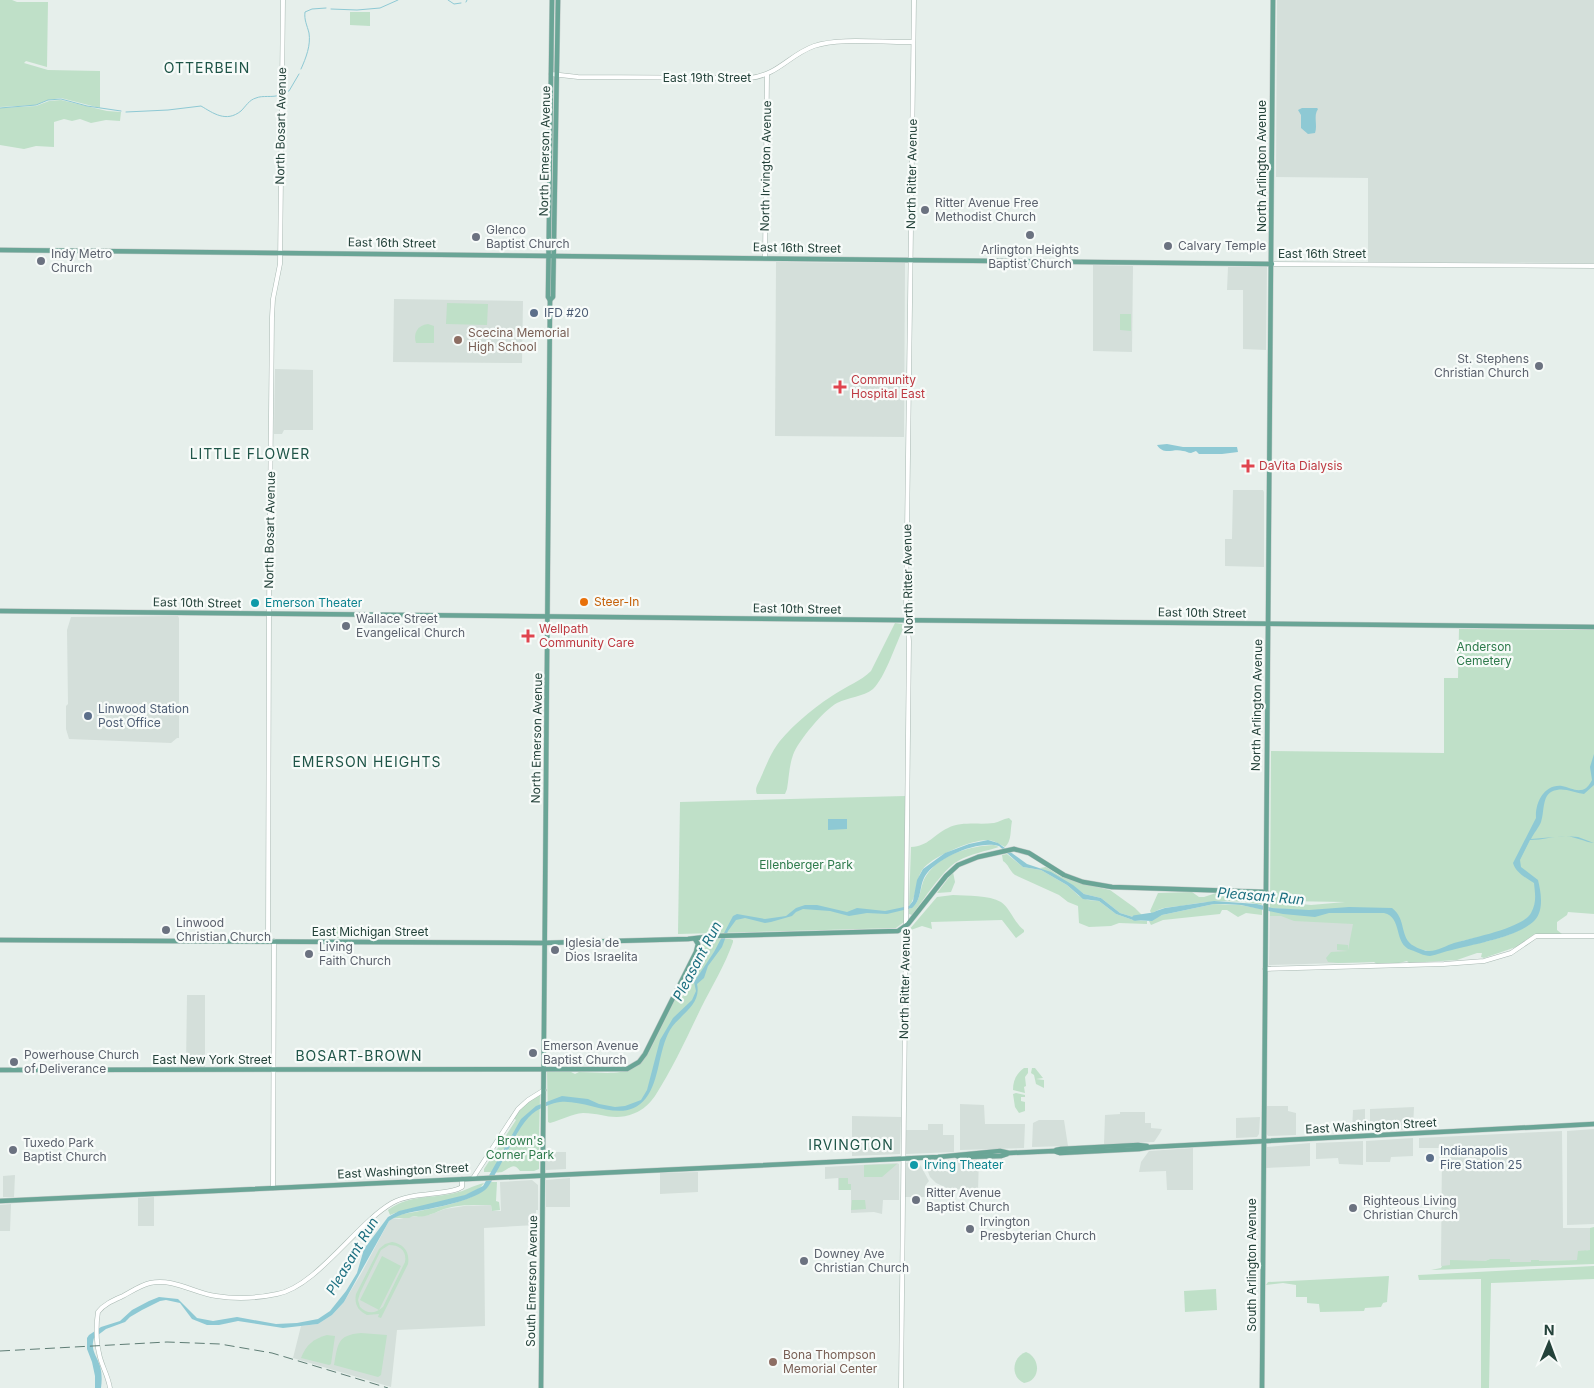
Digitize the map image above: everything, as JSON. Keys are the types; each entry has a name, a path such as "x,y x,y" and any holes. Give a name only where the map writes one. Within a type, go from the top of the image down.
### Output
{"main road":[{"name":"North Emerson Avenue","path":"552,0 554,75"},
{"name":"North Emerson Avenue","path":"543,1175 550,300 553,297 551,255 554,75 558,0"},
{"name":"North Arlington Avenue","path":"1263,1141 1273,0"},
{"name":"East 16th Street","path":"0,250 1272,264"},
{"name":"East 10th Street","path":"0,611 1592,627"},
{"path":"906,926 946,876 958,865 973,859 1014,849 1029,852 1064,875 1083,882 1112,887 1266,892"},
{"name":"East Michigan Street","path":"0,940 545,943 695,939 732,935 885,932 900,930 906,926"},
{"name":"East New York Street","path":"0,1070 625,1069 641,1060 696,952 698,945 695,939"},
{"name":"East Washington Street","path":"0,1201 903,1158 957,1156 961,1158 1000,1156 1009,1153 1054,1151 1060,1153 1594,1124"},
{"name":"South Arlington Avenue","path":"1262,1388 1263,1141"},
{"name":"South Emerson Avenue","path":"541,1388 543,1175"}],"street":[{"name":"North Bosart Avenue","path":"273,1188 269,614 272,317 280,252 283,0"},
{"name":"North Ritter Avenue","path":"901,1388 909,641 906,620 914,0"},
{"name":"East 19th Street","path":"554,75 578,77 755,78 767,75 780,68 802,51 826,43 914,42"},
{"name":"North Irvington Avenue","path":"765,258 767,75"},
{"name":"East 16th Street","path":"1272,264 1594,266"},
{"path":"1265,969 1444,964 1484,960 1511,953 1536,936 1594,936"},
{"path":"473,1178 518,1109 544,1090"},
{"path":"110,1388 98,1346 97,1327 97,1316 100,1309 109,1302 140,1287 160,1282 174,1283 199,1292 222,1297 269,1296 284,1293 307,1279 390,1204 412,1196 458,1190 462,1187 462,1179"}],"shaded area":[{"path":"1277,0 1594,0 1594,263 1368,262 1368,178 1276,177"},
{"name":"Community Hospital East","path":"776,262 905,263 904,437 775,436"},
{"path":"1093,265 1133,266 1132,352 1093,351"},
{"path":"1228,267 1267,267 1266,350 1243,349 1243,290 1227,290"},
{"name":"Scecina Memorial High School","path":"394,299 523,301 522,363 393,362"},
{"path":"275,369 313,370 313,430 284,430 282,434 274,434"},
{"path":"1233,490 1263,490 1264,492 1264,567 1225,566 1225,539 1232,539"},
{"path":"178,616 179,738 171,743 69,739 66,729 66,706 68,704 67,630 71,617"},
{"path":"1270,910 1347,911 1374,962 1269,965"},
{"path":"187,995 205,995 205,1067 186,1067"},
{"path":"960,1104 984,1105 985,1124 1025,1124 1024,1148 960,1150"},
{"path":"1266,1106 1288,1106 1288,1111 1296,1113 1296,1135 1268,1136 1266,1133"},
{"path":"1414,1107 1413,1129 1370,1131 1370,1109"},
{"path":"1365,1109 1365,1132 1352,1132 1353,1110"},
{"path":"1120,1112 1145,1112 1145,1123 1151,1123 1151,1128 1162,1129 1154,1142 1104,1144 1105,1115 1120,1114"},
{"path":"852,1116 901,1117 900,1154 852,1156"},
{"path":"1260,1117 1259,1134 1257,1137 1236,1138 1236,1118"},
{"path":"1039,1120 1064,1120 1068,1146 1032,1147 1033,1123"},
{"path":"928,1124 943,1124 943,1135 954,1135 954,1152 906,1154 906,1130 928,1130"},
{"path":"1594,1129 1594,1224 1567,1225 1567,1131"},
{"path":"1562,1131 1563,1228 1590,1228 1590,1250 1587,1250 1578,1260 1510,1262 1510,1259 1490,1259 1485,1261 1450,1261 1451,1266 1441,1266 1442,1148 1419,1148 1419,1138"},
{"path":"1413,1138 1413,1156 1391,1157 1390,1162 1366,1162 1366,1141"},
{"path":"1363,1141 1363,1165 1339,1164 1338,1158 1316,1159 1316,1143"},
{"path":"1310,1143 1310,1166 1266,1168 1267,1147"},
{"path":"1193,1148 1193,1190 1167,1190 1166,1171 1139,1172 1141,1162 1149,1151"},
{"path":"546,1152 566,1152 566,1169 546,1170"},
{"path":"979,1159 978,1190 949,1189 936,1183 930,1177 924,1161"},
{"path":"918,1161 929,1181 925,1186 925,1197 905,1197 905,1163"},
{"path":"899,1164 899,1200 883,1200 882,1214 874,1212 851,1213 851,1190 838,1190 838,1178 825,1179 825,1167"},
{"path":"698,1172 698,1192 660,1194 660,1173"},
{"path":"15,1175 14,1197 3,1197 3,1176"},
{"path":"570,1178 570,1207 546,1207 546,1180"},
{"path":"532,1180 538,1185 536,1225 484,1228 485,1326 397,1330 391,1387 293,1358 301,1326 318,1324 332,1315 344,1302 392,1218 399,1219 429,1215 445,1209 464,1206 491,1205 492,1211 501,1211 500,1182"},
{"path":"154,1197 154,1226 138,1226 138,1198"},
{"path":"11,1204 10,1231 0,1231 0,1205"}],"green space":[{"path":"0,0 48,2 47,67 26,61 24,63 48,70 100,71 100,108 61,98 48,100 36,105 0,107"},
{"path":"350,12 370,12 370,26 350,25"},
{"path":"61,100 107,111 121,112 120,121 106,120 91,123 80,119 72,121 64,119 54,122 54,147 36,146 24,149 0,145 0,108 36,106 49,101"},
{"path":"447,303 488,304 487,325 446,324"},
{"path":"1120,314 1131,314 1131,331 1120,330"},
{"path":"428,324 434,326 434,343 416,343 415,336 417,330 421,326"},
{"path":"895,623 902,624 904,627 886,669 873,689 865,694 837,703 825,712 812,726 793,755 785,794 757,794 756,788 768,761 782,738 820,704 863,678 871,671"},
{"name":"Anderson Cemetery","path":"1459,629 1594,630 1594,914 1568,912 1567,915 1557,922 1557,930 1562,934 1535,934 1516,947 1484,958 1481,957 1482,953 1477,953 1457,960 1409,963 1407,961 1377,964 1374,962 1328,962 1326,958 1331,952 1348,951 1337,950 1337,944 1348,945 1348,950 1353,924 1294,921 1281,916 1270,916 1270,910 1314,916 1328,912 1352,911 1351,908 1312,911 1270,908 1271,751 1444,753 1444,678 1458,678","holes":["1283,901 1345,902 1311,905","1533,911 1538,912 1533,920 1514,933 1489,941 1439,952 1422,952 1425,950 1438,950 1462,941 1511,928 1528,918"]},
{"name":"Ellenberger Park","path":"905,796 904,922 896,928 678,934 680,802"},
{"path":"1009,818 1012,821 1009,842 1005,847 987,840 971,843 942,855 922,870 909,906 911,847 922,845 953,826 994,823"},
{"path":"994,845 999,847 968,856 952,865 912,915 909,914 909,909 913,907 918,899 926,876 939,862 966,849"},
{"path":"1007,854 1023,867 1041,870 1067,885 1079,896 1088,900 1099,901 1116,914 1133,920 1147,921 1147,924 1119,923 1111,926 1089,927 1079,923 1078,906 1015,875 1003,861 1002,855"},
{"path":"1046,867 1060,876 1110,890 1135,908 1145,918 1120,913 1101,898 1084,894 1072,885 1040,868"},
{"path":"953,872 955,882 951,892 937,893"},
{"path":"1192,892 1199,897 1216,893 1260,896 1262,905 1231,901 1211,902 1165,908 1152,914 1150,911 1158,893"},
{"path":"953,895 984,897 1001,902 1024,932 1016,938 1002,920 931,922 932,929 922,926 908,931 937,897"},
{"path":"1214,904 1240,905 1262,909 1262,915 1246,913 1238,917 1227,910 1222,910 1220,914 1163,920 1151,925 1149,921 1162,915"},
{"path":"331,927 354,927 353,938 331,937"},
{"path":"712,939 730,939 733,942 674,1063 651,1101 641,1110 627,1116 614,1117 583,1113 548,1122 547,1072 571,1072 575,1074 579,1072 611,1073 629,1070 637,1065 651,1048 701,947 704,942"},
{"path":"1024,1068 1028,1068 1028,1073 1025,1077 1025,1093 1013,1090 1016,1078"},
{"path":"1032,1068 1035,1068 1043,1078 1036,1079 1044,1080 1044,1088 1036,1084 1034,1075 1031,1073"},
{"path":"1013,1094 1025,1095 1025,1097 1021,1097 1021,1101 1025,1102 1025,1111 1019,1113 1015,1107"},
{"name":"Brown's Corner Park","path":"540,1095 539,1138 537,1140 539,1141 539,1169 520,1171 513,1166 502,1172 484,1172 484,1169 516,1120 513,1118 515,1114 525,1104"},
{"path":"897,1164 882,1177 864,1177 864,1165"},
{"path":"839,1178 848,1178 851,1190 839,1190"},
{"path":"491,1182 497,1182 496,1201 499,1202 500,1210 492,1211 491,1205 461,1206 449,1207 425,1216 392,1218 463,1200 485,1189"},
{"path":"484,1183 478,1189 455,1198 390,1215 388,1210 404,1201 455,1193"},
{"path":"852,1200 865,1200 866,1209 851,1210"},
{"path":"1594,1227 1594,1264 1431,1270 1450,1265 1450,1260 1485,1261 1490,1259 1510,1259 1510,1262 1531,1262 1531,1260 1577,1260 1578,1251 1590,1250 1590,1228"},
{"path":"392,1242 403,1247 407,1252 408,1264 381,1318 378,1317 379,1314 367,1315 361,1311 356,1304 356,1294 379,1249 385,1244","holes":["389,1245 402,1249 405,1255 405,1262 383,1307 374,1312 365,1311 360,1307 358,1300 360,1293 381,1250"]},
{"path":"382,1256 401,1266 379,1310 360,1300"},
{"path":"1594,1266 1594,1279 1491,1283 1489,1388 1481,1388 1481,1279 1419,1280 1418,1275"},
{"path":"1389,1276 1387,1302 1383,1303 1381,1307 1365,1308 1364,1311 1320,1312 1319,1304 1307,1303 1307,1297 1296,1297 1296,1285 1283,1283 1266,1285 1268,1282"},
{"path":"1216,1289 1217,1310 1185,1312 1184,1291"},
{"path":"361,1333 387,1335 381,1375 378,1377 334,1365 338,1346 343,1338"},
{"path":"327,1335 335,1336 331,1364 301,1358 305,1349 311,1343"},
{"path":"1026,1352 1034,1359 1037,1369 1034,1378 1024,1383 1016,1376 1014,1367 1018,1358"}],"water":[{"path":"1302,108 1318,109 1315,133 1308,134 1301,128 1301,115 1298,110"},
{"path":"1167,444 1183,447 1237,447 1238,452 1199,454 1196,451 1191,453 1179,450 1166,451 1157,445"},
{"name":"Pleasant Run","path":"1594,754 1594,785 1584,794 1560,790 1552,791 1546,798 1541,822 1531,839 1555,837 1530,840 1520,860 1521,867 1538,880 1541,906 1535,920 1528,926 1508,935 1430,956 1420,954 1405,947 1394,920 1390,915 1384,913 1329,913 1315,917 1283,914 1241,905 1214,904 1162,915 1152,921 1133,920 1116,914 1099,901 1083,899 1067,885 1041,870 1023,867 999,846 990,845 969,848 958,852 931,869 925,876 919,897 912,908 887,914 867,913 849,916 830,911 803,909 792,916 765,923 745,918 736,920 728,931 722,947 708,966 704,978 697,984 698,991 693,1004 670,1030 663,1047 651,1091 637,1106 628,1110 617,1111 571,1102 560,1102 536,1111 519,1130 485,1190 462,1201 406,1213 389,1221 344,1302 332,1315 318,1324 283,1328 238,1321 219,1325 207,1325 192,1319 180,1303 166,1300 142,1310 125,1322 106,1329 94,1338 93,1349 102,1377 101,1388 95,1388 95,1376 87,1349 87,1338 101,1327 120,1321 132,1310 149,1301 159,1297 178,1299 197,1318 213,1321 237,1317 276,1324 318,1319 330,1311 346,1291 357,1273 364,1249 388,1217 399,1211 465,1195 483,1186 521,1119 536,1106 562,1096 588,1099 599,1104 615,1107 625,1106 641,1100 647,1090 660,1040 673,1018 692,1000 696,991 694,982 714,952 733,916 737,914 765,919 786,916 796,908 805,905 817,905 847,912 857,908 885,911 909,906 913,901 917,880 923,869 945,853 969,844 988,840 998,843 1027,864 1051,872 1084,894 1101,898 1120,913 1133,917 1145,918 1165,908 1214,901 1309,910 1349,907 1392,908 1400,917 1409,943 1431,951 1508,928 1531,913 1535,902 1534,883 1524,877 1513,863 1536,818 1537,806 1542,796 1550,788 1556,786 1579,790 1586,788 1592,780 1590,767"},
{"path":"828,819 847,819 847,829 828,830"},
{"path":"1566,836 1578,837 1594,843 1573,837"}],"waterway":[{"path":"331,9 357,10 380,8 398,0"},
{"path":"448,0 454,4 461,3"},
{"path":"301,69 309,47 309,33 305,12 312,9 326,8"},
{"path":"285,92 289,91 299,74"},
{"path":"126,112 201,106 225,117 235,115 254,99 280,95"},
{"path":"0,108 36,105 48,100 61,99 87,106 121,111"},
{"name":"Pleasant Run","path":"1135,918 1155,915"}],"railway":[{"path":"0,1351 167,1342 220,1344 272,1353 388,1388"}],"place":[{"name":"Ritter Avenue Free Methodist Church","path":"925,210"},
{"name":"Arlington Heights Baptist Church","path":"1030,235"},
{"name":"Glenco Baptist Church","path":"476,237"},
{"name":"Calvary Temple","path":"1168,246"},
{"name":"Indy Metro Church","path":"41,261"},
{"name":"IFD #20","path":"534,313"},
{"name":"Scecina Memorial High School","path":"458,340"},
{"name":"St. Stephens Christian Church","path":"1539,366"},
{"name":"Community Hospital East","path":"840,387"},
{"name":"DaVita Dialysis","path":"1248,466"},
{"name":"Steer-In","path":"584,602"},
{"name":"Emerson Theater","path":"255,603"},
{"name":"Wallace Street Evangelical Church","path":"346,626"},
{"name":"Wellpath Community Care","path":"528,636"},
{"name":"Linwood Station Post Office","path":"88,716"},
{"name":"Linwood Christian Church","path":"166,930"},
{"name":"Iglesia de Dios Israelita","path":"555,950"},
{"name":"Living Faith Church","path":"309,954"},
{"name":"Emerson Avenue Baptist Church","path":"533,1053"},
{"name":"Powerhouse Church of Deliverance","path":"14,1062"},
{"name":"Tuxedo Park Baptist Church","path":"13,1150"},
{"name":"Indianapolis Fire Station 25","path":"1430,1158"},
{"name":"Irving Theater","path":"914,1165"},
{"name":"Ritter Avenue Baptist Church","path":"916,1200"},
{"name":"Righteous Living Christian Church","path":"1353,1208"},
{"name":"Irvington Presbyterian Church","path":"970,1229"},
{"name":"Downey Ave Christian Church","path":"804,1261"},
{"name":"Bona Thompson Memorial Center","path":"773,1362"}],"district":[{"name":"OTTERBEIN","path":"207,68"},
{"name":"LITTLE FLOWER","path":"250,454"},
{"name":"EMERSON HEIGHTS","path":"367,762"},
{"name":"BOSART-BROWN","path":"359,1056"},
{"name":"IRVINGTON","path":"851,1145"}]}
